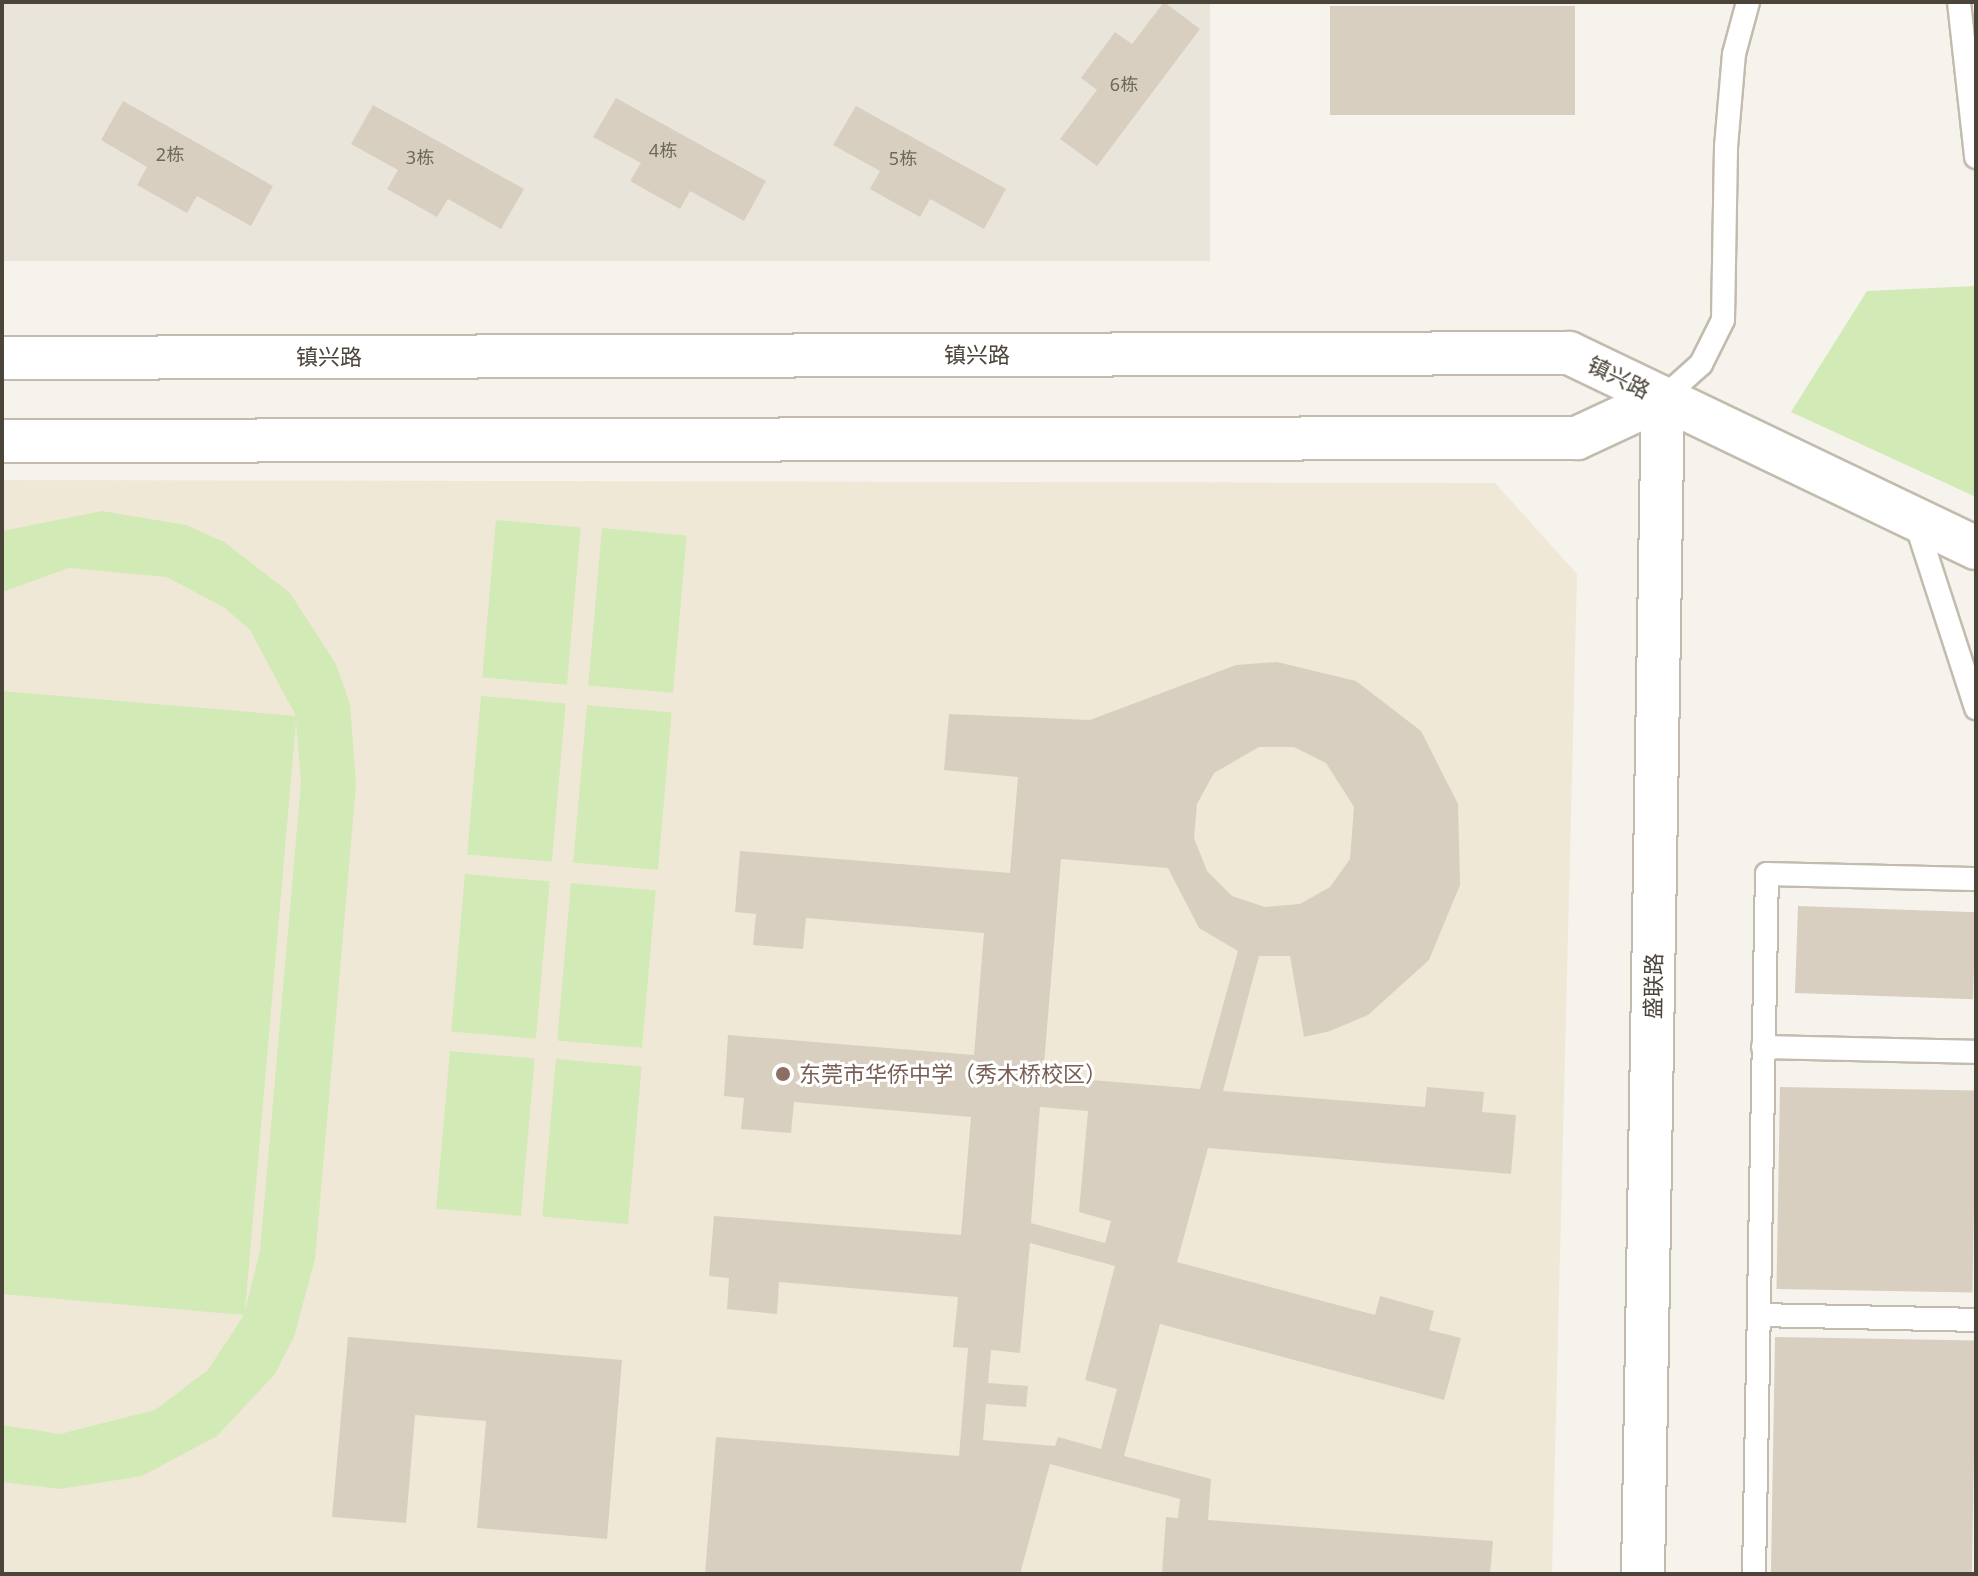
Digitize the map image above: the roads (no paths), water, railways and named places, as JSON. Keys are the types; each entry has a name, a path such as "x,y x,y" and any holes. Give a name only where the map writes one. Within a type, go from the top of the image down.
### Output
{"street":[{"name":"镇兴路","path":"2,358 1569,353 1663,398"},
{"name":"镇兴路","path":"2,441 1577,438 1663,398"},
{"path":"1663,398 1976,548"},
{"name":"盛联路","path":"1643,1574 1663,398"}],"lane":[{"path":"1663,398 1701,364 1723,320 1726,147 1734,54 1748,2"},
{"path":"1959,2 1976,157"},
{"path":"1915,518 1976,708"},
{"path":"1754,1574 1767,874 1976,879"},
{"path":"1763,1047 1976,1052"},
{"path":"1759,1315 1976,1320"}],"place":[{"name":"东莞市华侨中学（秀木桥校区）","path":"783,1074"}]}
